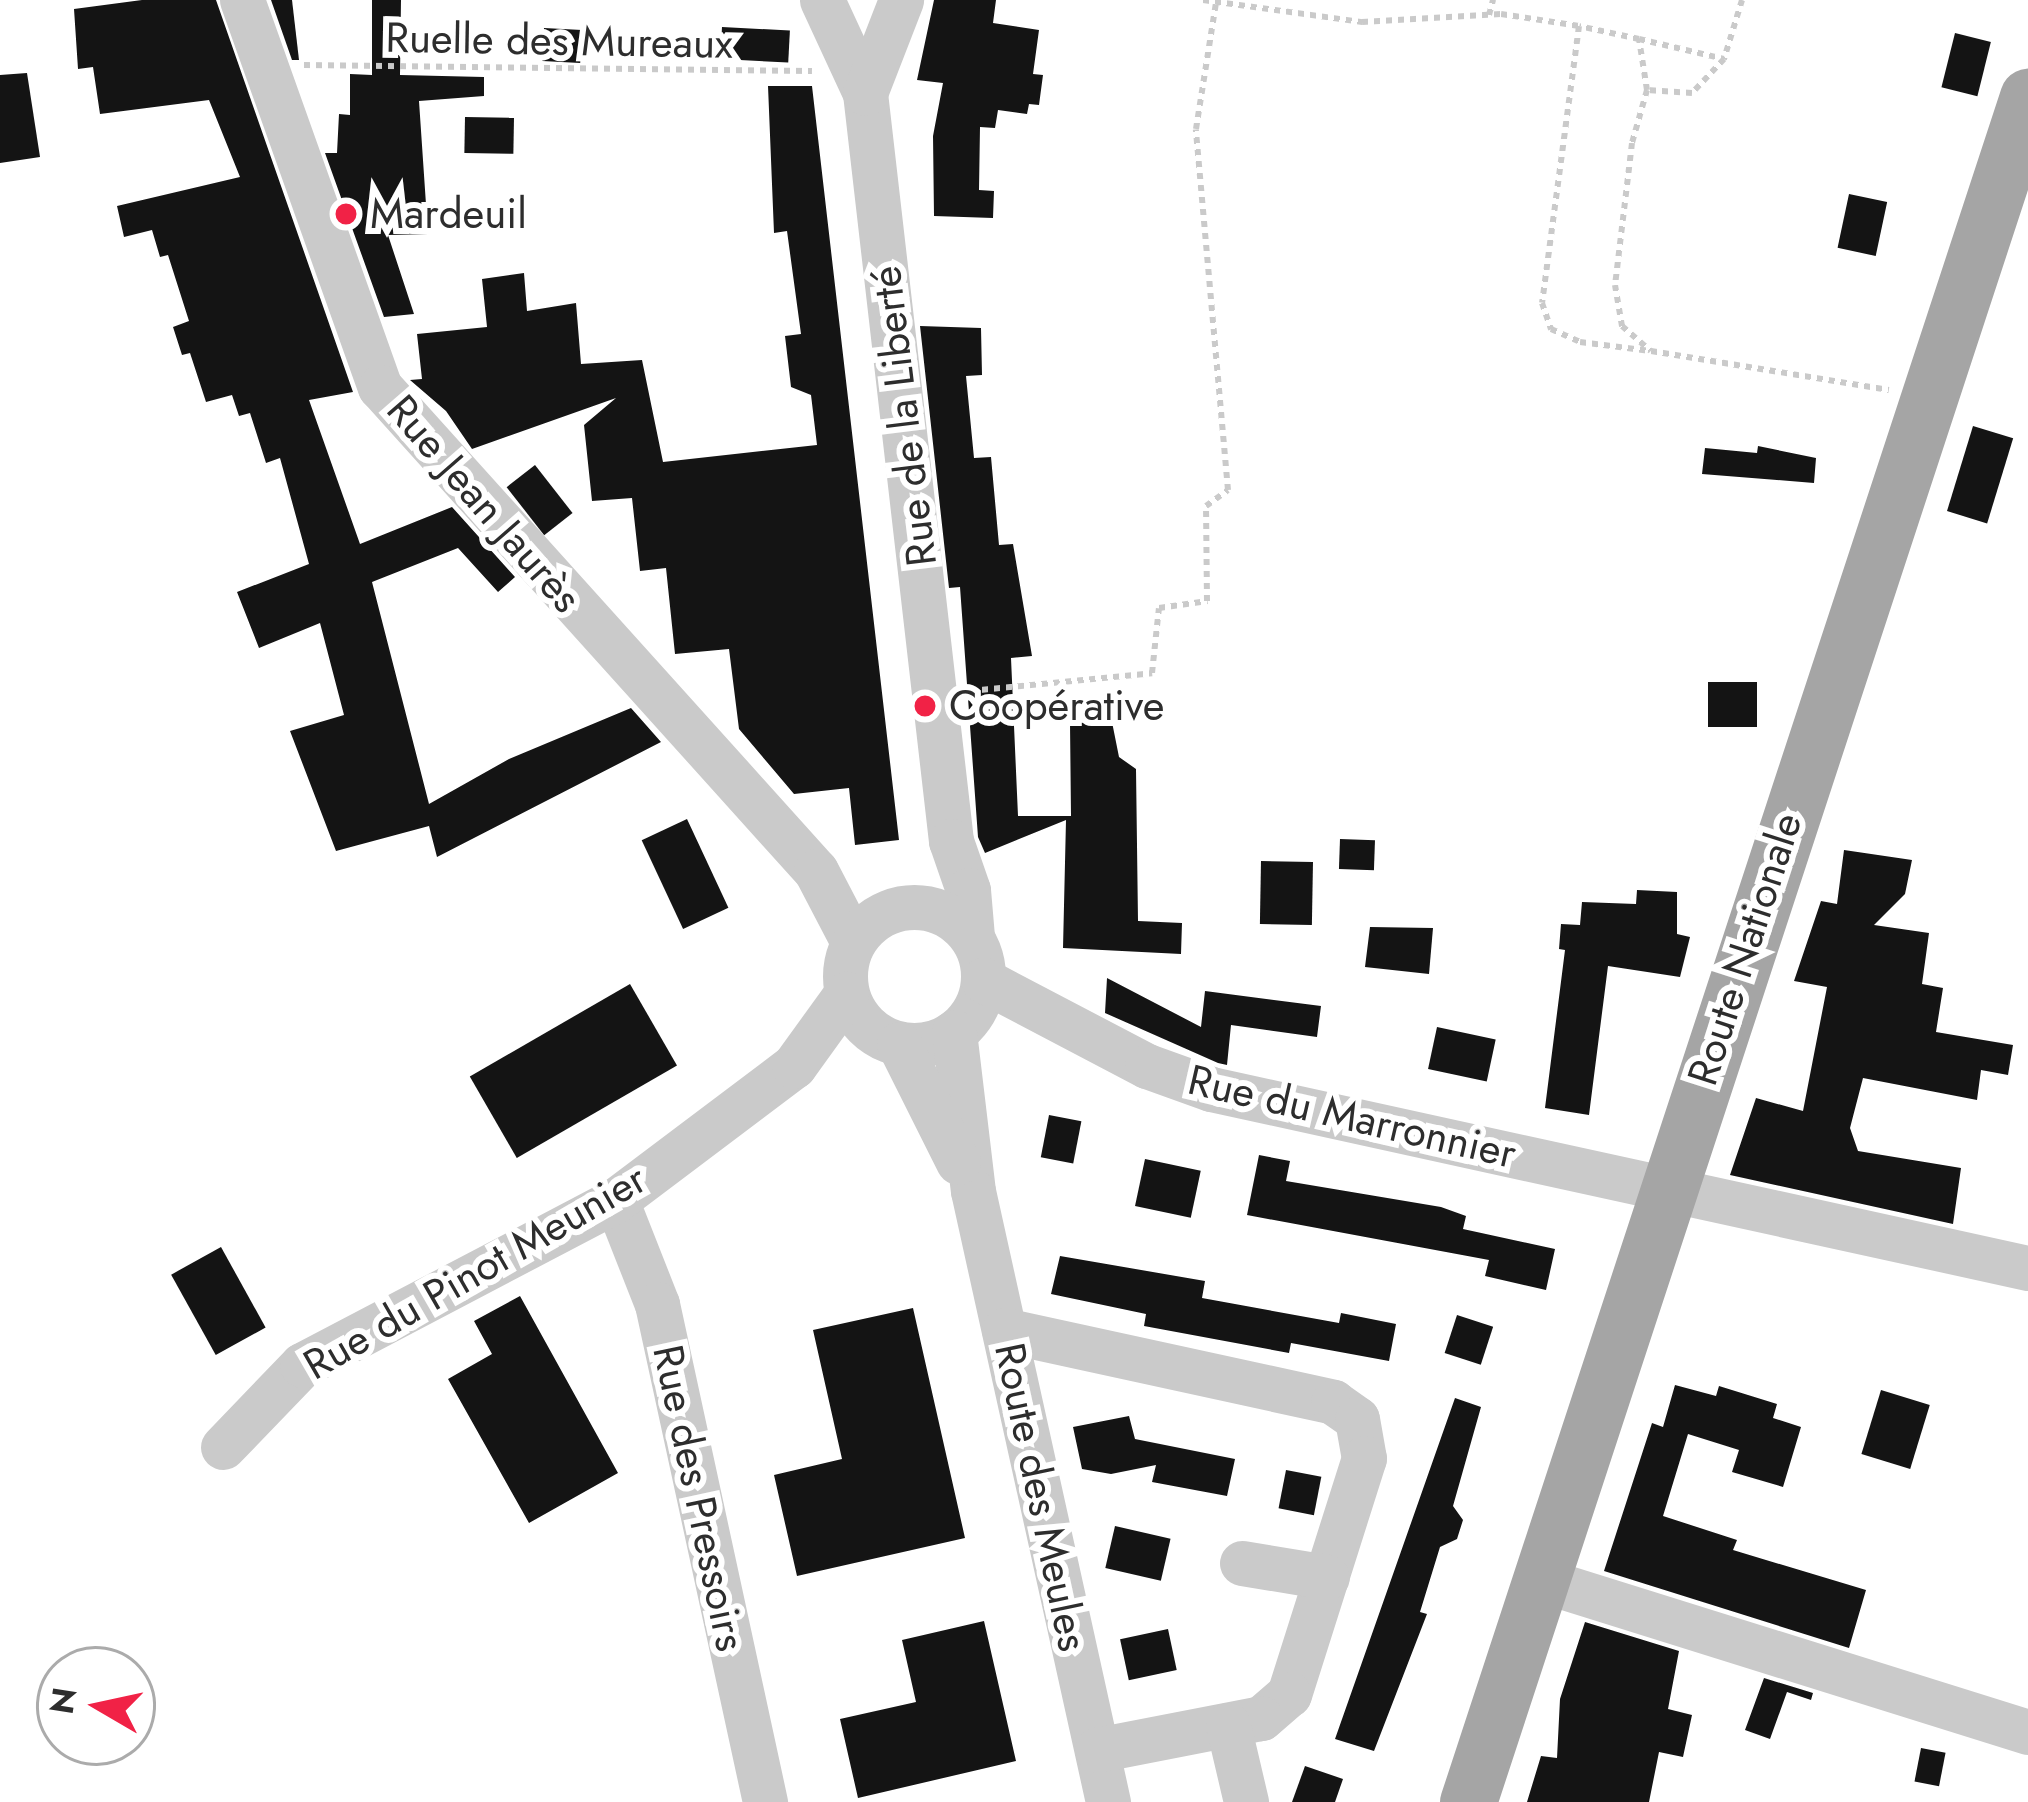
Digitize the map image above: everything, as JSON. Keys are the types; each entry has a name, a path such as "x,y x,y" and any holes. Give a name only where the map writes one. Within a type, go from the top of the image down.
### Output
{"main road":[{"name":"Route Nationale","path":"1468,1802 2028,97"}],"street":[{"name":"Rue Jean Jaurès","path":"242,0 380,387 464,487 816,871 853,942"},
{"name":"Rue de la Liberté","path":"822,0 858,76 937,694 951,841 968,890 977,959"},
{"path":"858,76 901,0"},
{"name":"Rue de la Liberté","path":"907,909 951,841"},
{"name":"Rue Jean Jaurès","path":"816,871 907,909"},
{"path":"907,909 941,912 977,959 972,1014 954,1033 930,1044 892,1042 854,1012 847,994 853,942 907,909"},
{"name":"Rue du Marronnier","path":"977,959 1147,1066 1211,1090 2028,1268"},
{"name":"Rue du Pinot Meunier","path":"224,1447 302,1365 616,1199 794,1066 847,994"},
{"name":"Route des Meules","path":"954,1033 973,1191 1108,1802"},
{"name":"Rue du Pinot Meunier","path":"794,1066 892,1042"},
{"name":"Route des Meules","path":"892,1042 973,1191"},
{"name":"Rue des Pressoirs","path":"616,1199 657,1304 765,1802"},
{"path":"1004,1330 1333,1402 1357,1419 1364,1458 1289,1694 1261,1718 1097,1750"},
{"path":"1242,1563 1327,1576"},
{"path":"1544,1581 2028,1732"},
{"path":"1228,1725 1246,1802"}],"path":[{"path":"1203,0 1362,22 1489,15 1579,26 1724,58"},
{"path":"1489,15 1493,0"},
{"path":"1647,90 1692,93 1724,58 1742,0"},
{"path":"937,694 1152,673 1160,608 1207,601 1206,506 1228,490 1196,129 1216,3"},
{"path":"1579,26 1542,303 1551,329 1580,342 1928,396"},
{"path":"1640,39 1647,90 1632,143 1615,285 1622,326 1651,351"},
{"name":"Ruelle des Mureaux","path":"264,64 858,76"}],"building":[{"path":"142,0 216,0 353,392 309,400 360,544 452,507 515,577 498,592 458,548 372,582 429,804 509,759 631,708 661,742 437,857 429,826 336,851 290,731 344,715 320,623 259,648 237,592 309,564 280,458 266,463 250,413 239,416 232,395 206,402 190,353 182,355 173,327 189,321 168,255 160,257 152,230 124,237 117,206 240,177 209,100 100,114 93,67 78,69 74,9"},
{"path":"271,0 292,0 299,60 292,60"},
{"path":"372,0 401,0 400,75 484,77 484,96 419,101 428,234 388,235 414,314 384,317 325,153 337,153 339,114 350,115 350,74 372,75"},
{"path":"934,0 996,0 993,23 1039,30 1033,74 1043,75 1039,105 1029,104 1027,114 998,110 995,128 980,127 979,190 994,191 993,218 934,216 933,136 943,83 917,80"},
{"path":"722,27 790,31 788,63 720,59"},
{"path":"544,28 582,30 580,63 542,61"},
{"path":"1955,33 1991,42 1977,96 1941,87"},
{"path":"27,73 40,157 0,163 0,75"},
{"path":"768,86 812,86 899,840 855,845 849,788 794,794 739,729 729,649 675,654 666,568 640,571 632,498 592,501 584,425 616,398 472,449 446,411 410,380 422,379 417,334 487,327 482,279 524,273 527,311 576,303 581,364 642,360 663,462 817,445 811,395 791,387 785,336 801,334 787,231 774,233"},
{"path":"465,117 514,118 513,154 464,153"},
{"path":"1849,194 1887,202 1876,256 1838,248"},
{"path":"920,326 981,328 982,375 966,376 974,458 991,457 999,545 1013,544 1032,656 1011,658 1018,816 1071,816 1070,723 1112,722 1119,757 1136,769 1138,921 1182,923 1181,954 1063,948 1066,820 985,853 978,837 960,587 949,588"},
{"path":"1973,426 2013,438 1987,523 1947,511"},
{"path":"1758,446 1816,458 1814,483 1702,474 1705,448 1757,453"},
{"path":"535,465 573,513 544,535 507,487"},
{"path":"1708,682 1757,682 1757,727 1708,727"},
{"path":"687,819 728,908 683,929 642,840"},
{"path":"1340,839 1375,840 1374,870 1339,869"},
{"path":"1844,850 1912,860 1905,894 1874,925 1929,933 1922,984 1943,988 1936,1032 2013,1045 2008,1075 1981,1070 1977,1100 1863,1078 1850,1128 1858,1151 1961,1168 1953,1224 1730,1175 1756,1098 1803,1111 1827,987 1794,981 1821,901 1837,904"},
{"path":"1261,861 1313,862 1312,925 1260,924"},
{"path":"1637,890 1677,892 1677,934 1690,937 1680,977 1608,966 1589,1115 1545,1108 1565,950 1559,949 1561,924 1580,925 1582,902 1636,904"},
{"path":"1370,927 1433,928 1429,974 1365,967"},
{"path":"1107,978 1201,1027 1205,991 1321,1006 1317,1037 1231,1025 1227,1065 1218,1063 1105,1013"},
{"path":"630,984 677,1065 517,1158 470,1076"},
{"path":"1437,1027 1496,1039 1487,1082 1428,1069"},
{"path":"1049,1115 1081,1121 1073,1164 1041,1157"},
{"path":"1259,1155 1290,1161 1286,1181 1441,1207 1466,1216 1463,1229 1555,1249 1546,1290 1485,1276 1489,1260 1247,1215"},
{"path":"1145,1159 1201,1171 1191,1218 1135,1206"},
{"path":"221,1247 266,1327 216,1355 171,1275"},
{"path":"1060,1256 1205,1281 1202,1298 1339,1323 1341,1313 1396,1324 1389,1361 1291,1343 1289,1353 1144,1326 1146,1314 1051,1294"},
{"path":"520,1296 618,1473 529,1523 448,1379 492,1354 474,1321"},
{"path":"913,1308 965,1538 797,1576 774,1475 842,1459 813,1330"},
{"path":"1457,1315 1493,1327 1481,1365 1445,1353"},
{"path":"1675,1385 1716,1396 1719,1386 1777,1404 1773,1418 1801,1427 1783,1487 1732,1472 1739,1450 1688,1434 1663,1516 1737,1540 1733,1550 1866,1590 1849,1648 1604,1571 1652,1423 1663,1427"},
{"path":"1881,1390 1930,1405 1910,1469 1861,1454"},
{"path":"1455,1398 1481,1407 1453,1506 1463,1520 1457,1539 1440,1547 1420,1612 1427,1614 1374,1751 1335,1739"},
{"path":"1129,1416 1135,1439 1235,1459 1227,1496 1152,1482 1156,1465 1111,1474 1082,1469 1073,1427"},
{"path":"1286,1470 1321,1477 1314,1515 1279,1508"},
{"path":"1115,1526 1171,1539 1161,1581 1105,1568"},
{"path":"984,1621 1016,1761 858,1798 840,1719 916,1702 902,1640"},
{"path":"1585,1622 1679,1651 1668,1709 1692,1715 1683,1757 1659,1752 1649,1802 1527,1802 1541,1756 1557,1758 1560,1699"},
{"path":"1168,1629 1177,1670 1129,1680 1120,1639"},
{"path":"1764,1678 1813,1693 1811,1700 1787,1692 1770,1739 1745,1730"},
{"path":"1921,1748 1946,1753 1939,1786 1915,1781"},
{"path":"1305,1766 1343,1779 1335,1802 1292,1802"}],"place":[{"name":"Mardeuil","path":"346,214"},
{"name":"Coopérative","path":"925,706"}]}
